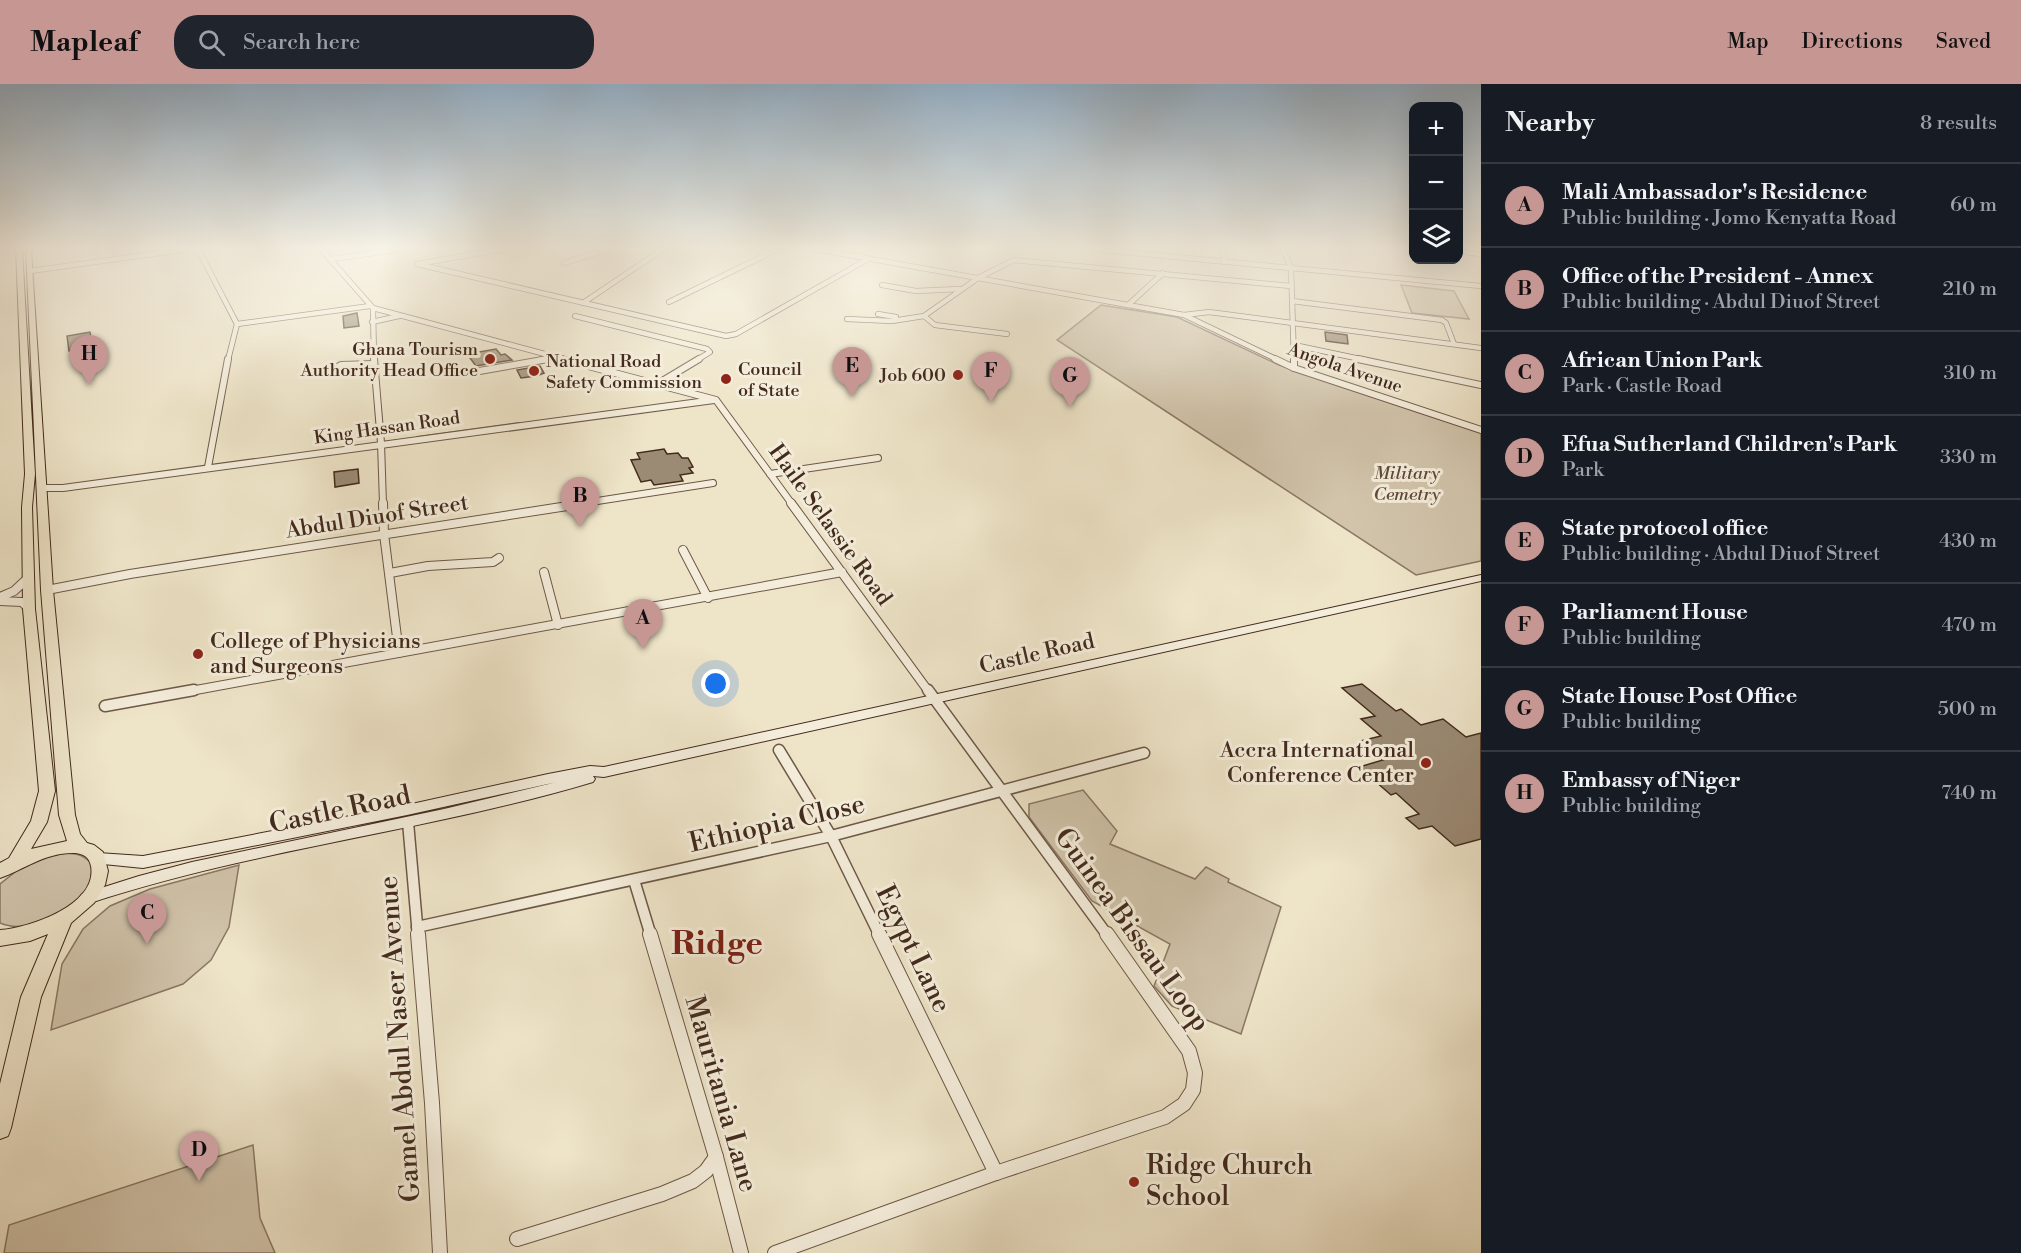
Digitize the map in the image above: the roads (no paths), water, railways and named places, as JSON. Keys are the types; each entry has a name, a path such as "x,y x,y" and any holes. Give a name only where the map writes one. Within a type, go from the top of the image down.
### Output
{"main road":[{"path":"15,862 39,822 47,790 29,609 27,507 30,474 22,304"},
{"path":"0,938 28,934 64,918 87,898 99,877 100,870 98,859 82,848 72,836 67,815 46,590 32,304"},
{"name":"Castle Road","path":"87,898 134,882 189,868 408,822 549,789 604,772 1481,578"},
{"name":"Castle Road","path":"98,859 143,862 407,810 548,779 590,771 604,772"},
{"path":"0,871 39,851 62,846 82,848"},
{"path":"0,1128 31,997 64,918"}],"street":[{"path":"208,466 223,381 237,324 226,304"},
{"path":"369,304 372,307 381,443 384,534 399,653"},
{"path":"585,304 720,336 731,335 788,304"},
{"path":"847,319 875,322 906,319 924,316 942,304"},
{"name":"Angola Avenue","path":"1128,304 1184,315 1294,368 1481,430"},
{"path":"1292,304 1294,368"},
{"path":"1312,304 1442,320 1446,323 1454,344"},
{"path":"595,306 575,316 707,349 710,352 659,383"},
{"path":"237,324 372,307 684,389 716,400"},
{"path":"1184,315 1209,312 1481,348"},
{"path":"878,314 906,319"},
{"path":"372,322 401,316"},
{"path":"924,316 935,325 1007,334"},
{"path":"1294,345 1481,385"},
{"path":"468,374 559,357"},
{"path":"348,367 374,364"},
{"path":"683,404 684,389"},
{"name":"King Hassan Road","path":"42,493 208,466 716,400"},
{"name":"Haile Selassie Road","path":"716,400 934,700"},
{"path":"770,474 878,458"},
{"name":"Abdul Diuof Street","path":"46,590 130,574 713,483"},
{"path":"683,550 708,598"},
{"path":"390,573 428,566 493,562 499,558"},
{"path":"544,572 558,625"},
{"path":"105,706 842,572"},
{"path":"0,599 14,591 28,578"},
{"path":"0,599 22,602 29,609"},
{"name":"Guinea Bissau Loop","path":"775,1253 996,1173 1166,1117 1183,1107 1192,1094 1195,1080 1194,1065 1189,1051 1114,944 934,700"},
{"name":"Egypt Lane","path":"779,750 831,836 996,1173"},
{"name":"Ethiopia Close","path":"417,927 831,836 1144,753"},
{"name":"Gamel Abdul Naser Avenue","path":"408,822 432,1103 440,1253"},
{"name":"Mauritania Lane","path":"634,880 716,1157 741,1253"},
{"path":"517,1239 662,1194 693,1181 706,1171 716,1157"}],"waterway":[{"path":"417,437 519,423"}],"place":[{"name":"Ghana Tourism Authority Head Office","path":"490,359"},
{"name":"National Road Safety Commission","path":"534,371"},
{"name":"Job 600","path":"958,375"},
{"name":"Council of State","path":"726,379"},
{"name":"Embassy of Niger","path":"89,385"},
{"name":"State protocol office","path":"852,397"},
{"name":"Parliament House","path":"991,402"},
{"name":"State House Post Office","path":"1070,407"},
{"name":"Office of the President - Annex","path":"580,527"},
{"name":"Mali Ambassador's Residence","path":"643,649"},
{"name":"College of Physicians and Surgeons","path":"198,654"},
{"name":"Accra International Conference Center","path":"1426,763"},
{"name":"African Union Park","path":"147,944"},
{"name":"Efua Sutherland Children's Park","path":"199,1181"},
{"name":"Ridge Church School","path":"1134,1182"}],"district":[{"name":"Ridge","path":"717,944"}],"park label":[{"name":"Military Cemetry","path":"1407,483"}]}
